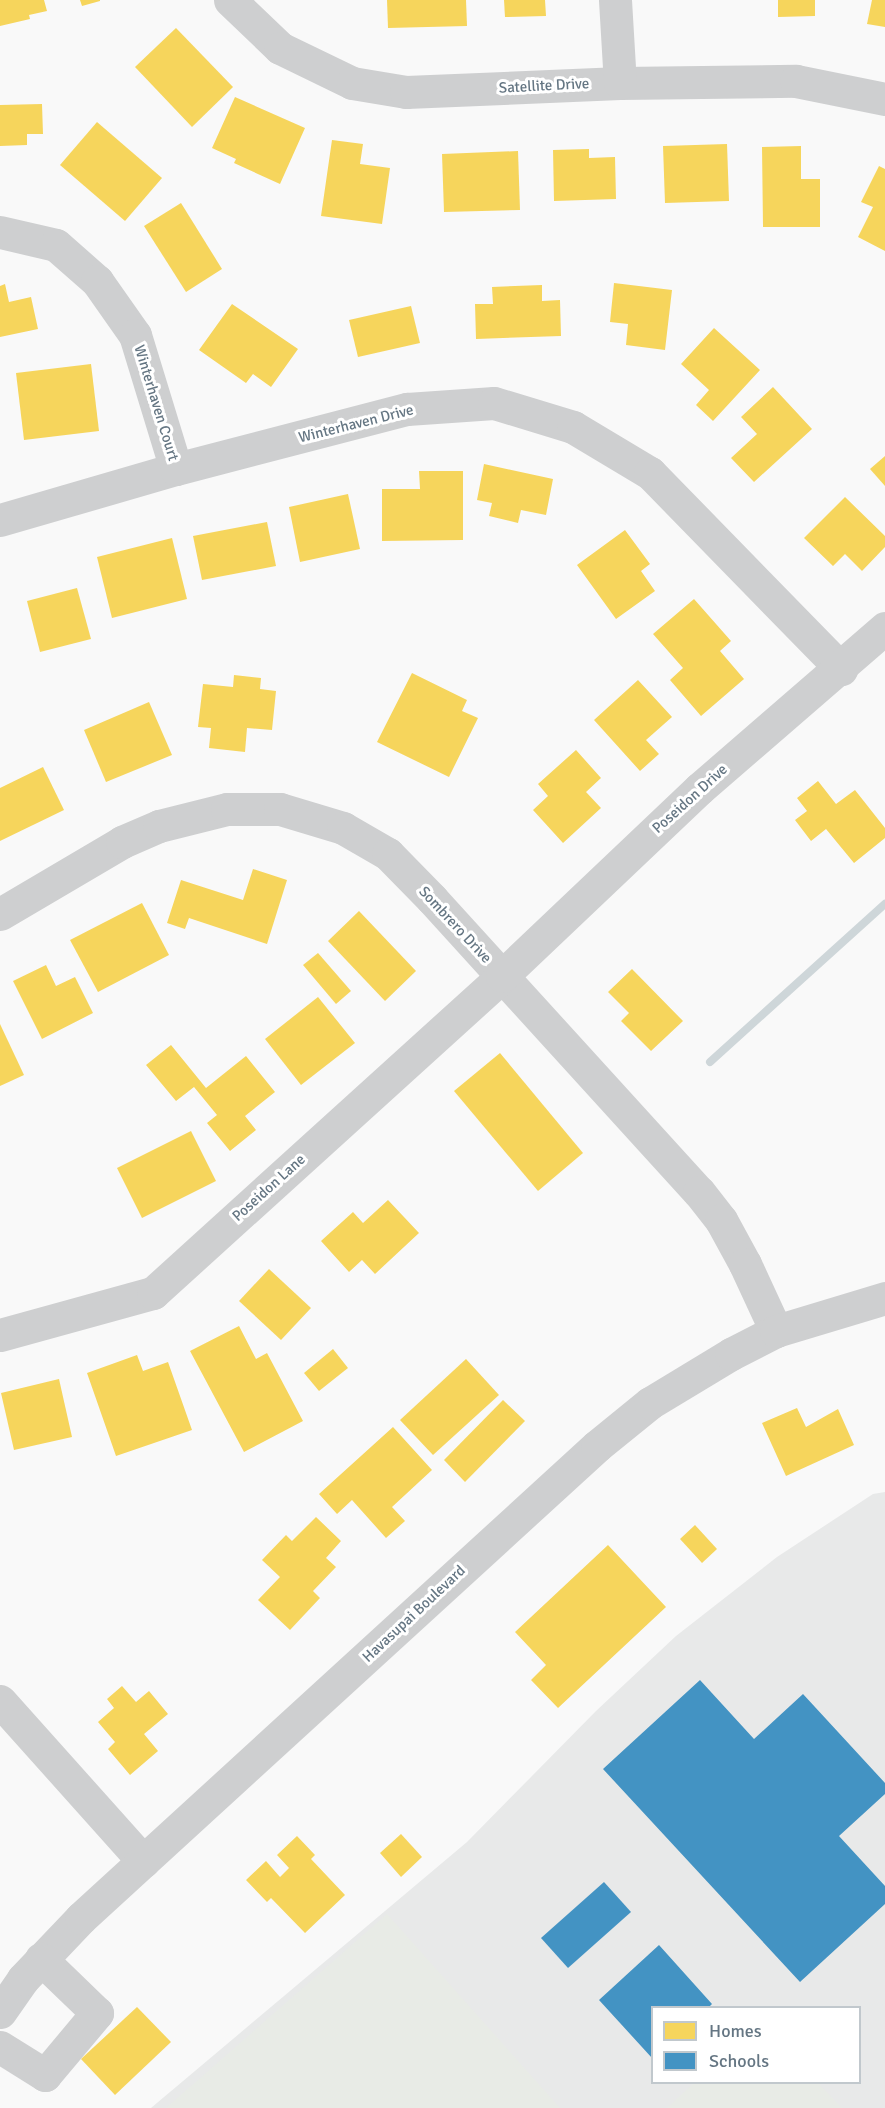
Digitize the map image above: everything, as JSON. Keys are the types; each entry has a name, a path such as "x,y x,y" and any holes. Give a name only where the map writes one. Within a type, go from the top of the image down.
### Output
{"street":[{"name":"Satellite Drive","path":"230,0 280,48 352,83 406,92 620,83 796,81 885,99"},
{"path":"615,0 620,83"},
{"name":"Winterhaven Court","path":"0,232 56,245 97,281 135,335 176,469"},
{"name":"Winterhaven Drive","path":"0,520 176,469 407,409 494,403 573,427 650,473 841,669"},
{"name":"Poseidon Drive","path":"502,976 699,789 841,669 885,628"},
{"name":"Sombrero Drive","path":"0,914 122,842 159,826 227,809 280,809 343,828 388,854 621,1105 721,1220 746,1264 776,1331"},
{"name":"Poseidon Lane","path":"0,1335 153,1293 502,976"},
{"name":"Havasupai Boulevard","path":"0,2012 23,1979 81,1918 597,1446 650,1403 689,1378 776,1331 885,1298"},
{"path":"0,1701 143,1861"},
{"path":"0,2047 45,2074 97,2013 41,1959"}],"shaded area":[{"path":"885,1492 885,2108 151,2108 467,1842 596,1711 676,1636 777,1557 873,1494"},
{"path":"387,1914 560,2108 166,2108"},
{"path":"693,2084 819,2084 842,2108 667,2108"}],"building: Homes":[{"path":"0,0 44,0 47,11 29,15 30,19 0,26"},
{"path":"80,0 100,0 100,1 82,6"},
{"path":"387,0 466,0 467,26 388,28"},
{"path":"504,0 545,0 546,16 505,17"},
{"path":"778,0 815,0 815,16 778,17"},
{"path":"872,0 885,0 885,27 867,24"},
{"path":"176,28 233,87 192,127 135,67"},
{"path":"235,97 305,128 280,184 234,163 236,159 212,148"},
{"path":"42,104 43,134 27,134 27,145 0,146 0,105"},
{"path":"97,122 162,178 125,221 60,165"},
{"path":"332,140 363,144 360,164 390,168 382,224 321,216"},
{"path":"727,144 729,201 665,203 663,146"},
{"path":"801,146 801,179 820,179 820,227 763,227 762,147"},
{"path":"589,149 589,158 615,157 616,199 554,201 553,150"},
{"path":"518,151 520,210 444,212 442,154"},
{"path":"879,166 885,169 885,251 858,237 873,207 861,202"},
{"path":"181,203 222,269 186,292 144,226"},
{"path":"614,283 672,290 665,350 626,345 628,324 610,322"},
{"path":"5,284 9,302 31,297 38,329 0,337 0,286"},
{"path":"542,285 542,301 560,300 561,336 476,339 475,304 493,304 492,287"},
{"path":"232,304 298,349 271,387 253,374 246,383 199,350"},
{"path":"411,306 420,343 358,357 349,320"},
{"path":"714,328 760,370 713,421 696,405 709,390 681,364"},
{"path":"91,364 99,431 24,440 16,373"},
{"path":"773,387 812,429 754,482 731,458 757,434 741,417"},
{"path":"885,456 885,486 870,469"},
{"path":"484,464 553,479 546,515 521,510 518,523 489,516 492,503 477,500"},
{"path":"419,471 463,471 463,540 382,541 382,489 420,489"},
{"path":"348,494 360,549 300,562 289,507"},
{"path":"845,497 885,536 885,547 862,571 845,554 833,566 804,538"},
{"path":"267,522 276,566 202,580 193,536"},
{"path":"625,530 650,564 641,571 655,591 616,619 577,565"},
{"path":"172,538 187,599 112,618 97,557"},
{"path":"77,588 91,639 40,652 27,601"},
{"path":"694,599 731,641 720,651 744,679 701,716 670,680 683,668 653,634"},
{"path":"412,673 467,700 462,711 478,718 449,777 377,742"},
{"path":"234,675 261,678 260,689 276,691 272,730 247,728 245,752 209,748 211,728 198,727 203,684 233,687"},
{"path":"638,680 672,717 646,740 659,754 640,771 594,720"},
{"path":"149,702 172,755 106,782 84,730"},
{"path":"576,750 601,778 586,792 601,808 563,843 533,810 548,796 538,784"},
{"path":"43,767 64,810 0,841 0,788"},
{"path":"818,781 836,804 855,790 885,828 885,838 854,863 826,829 811,841 795,820 807,811 797,798"},
{"path":"253,869 287,880 267,944 189,918 185,929 167,923 181,880 243,900"},
{"path":"142,903 169,955 98,992 70,940"},
{"path":"359,911 416,971 385,1001 328,941"},
{"path":"318,953 351,991 336,1004 303,965"},
{"path":"46,965 56,986 75,977 93,1013 42,1039 13,981"},
{"path":"632,969 683,1021 651,1051 621,1021 629,1013 608,992"},
{"path":"318,997 355,1043 301,1085 265,1039"},
{"path":"0,1024 24,1075 0,1086"},
{"path":"171,1045 206,1088 246,1056 275,1092 245,1116 256,1130 230,1151 207,1123 217,1115 194,1087 176,1101 146,1065"},
{"path":"500,1053 583,1153 538,1191 454,1091"},
{"path":"191,1131 216,1181 142,1218 117,1168"},
{"path":"388,1200 419,1233 375,1274 362,1260 349,1272 321,1241 353,1212 363,1223"},
{"path":"269,1269 311,1308 281,1340 239,1301"},
{"path":"239,1326 256,1359 267,1353 303,1421 244,1452 190,1351"},
{"path":"333,1349 348,1368 319,1391 304,1373"},
{"path":"137,1355 143,1371 168,1362 192,1430 116,1456 87,1373"},
{"path":"466,1359 499,1395 433,1455 400,1420"},
{"path":"59,1379 72,1437 14,1450 1,1393"},
{"path":"503,1400 525,1421 465,1482 444,1460"},
{"path":"797,1408 806,1427 838,1409 854,1445 786,1476 762,1423"},
{"path":"393,1427 432,1470 392,1507 405,1521 386,1538 352,1500 337,1514 319,1494"},
{"path":"316,1517 341,1541 326,1558 336,1567 313,1591 320,1598 290,1630 258,1600 280,1577 262,1560 286,1535 292,1541"},
{"path":"695,1525 717,1549 702,1563 680,1539"},
{"path":"608,1545 666,1607 558,1708 531,1680 546,1665 515,1632"},
{"path":"122,1686 136,1702 149,1691 168,1714 144,1734 158,1751 130,1775 108,1749 115,1742 98,1722 114,1708 107,1699"},
{"path":"401,1834 422,1857 401,1877 380,1853"},
{"path":"297,1836 315,1855 311,1859 345,1895 305,1933 271,1898 267,1902 246,1880 266,1861 280,1877 289,1868 277,1855"},
{"path":"137,2007 171,2042 115,2095 81,2059"}],"building: Schools":[{"path":"700,1680 754,1739 803,1694 885,1783 885,1794 839,1836 885,1886 885,1904 800,1982 603,1769"},
{"path":"604,1882 631,1912 568,1968 541,1938"},
{"path":"659,1945 712,2004 710,2006 651,2006 651,2057 599,2000"}],"waterway":[{"path":"710,1062 885,904"}]}
